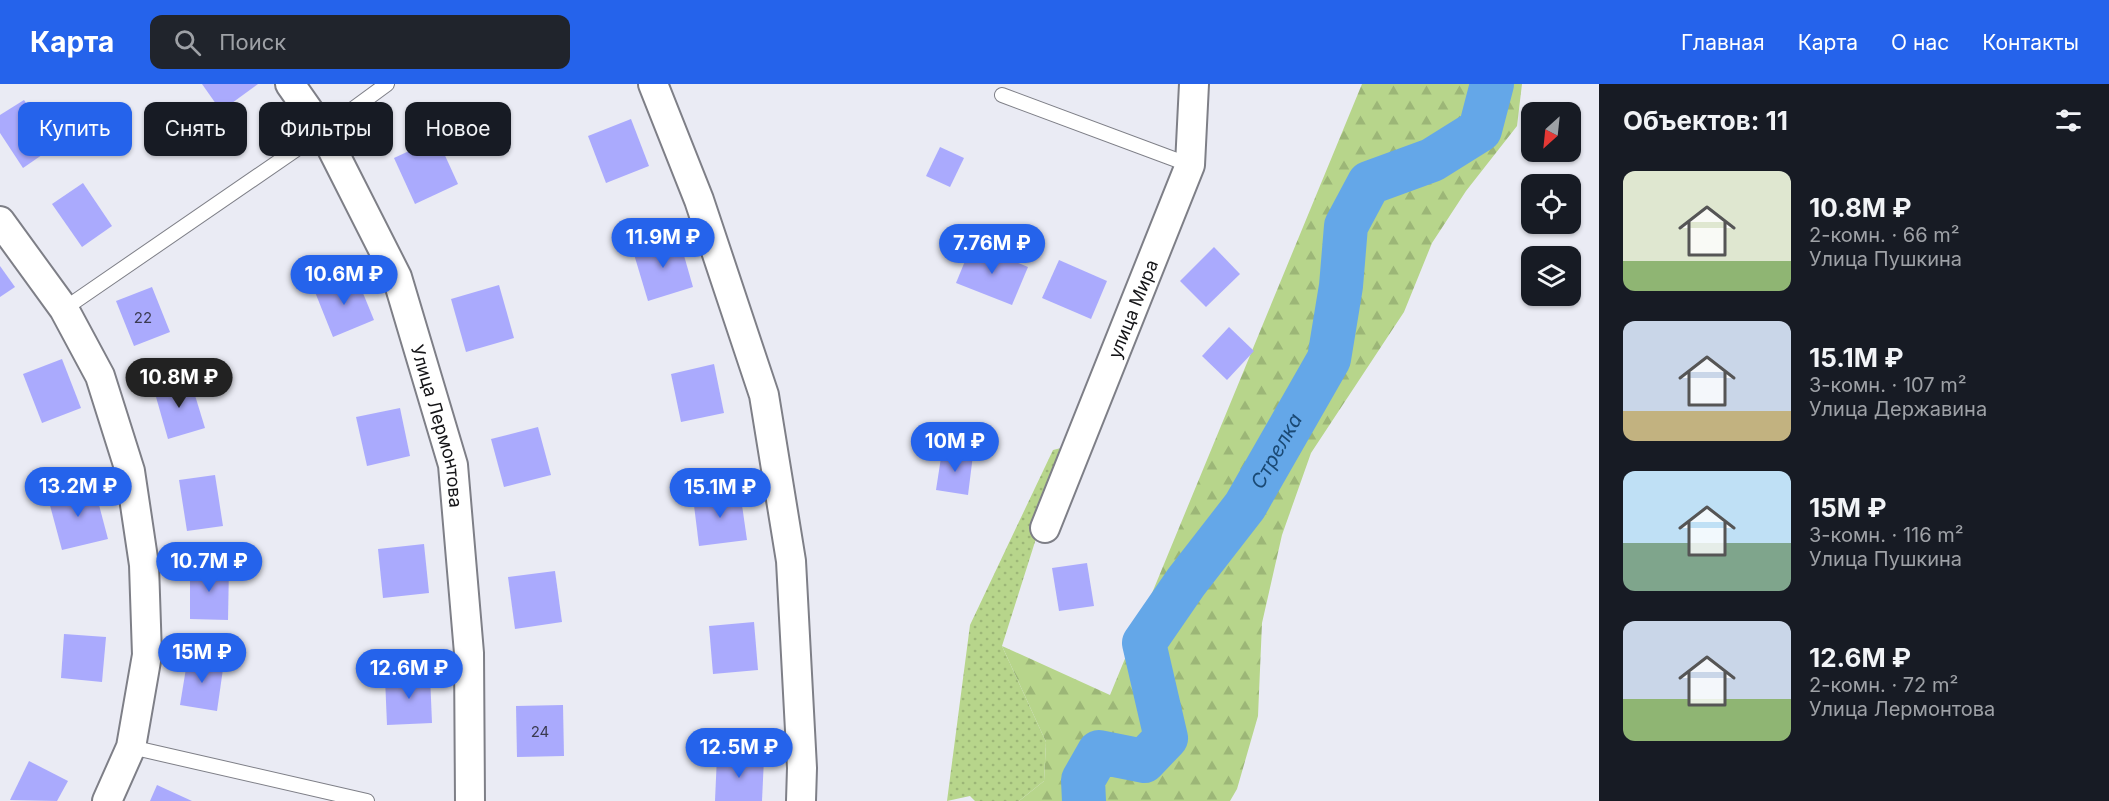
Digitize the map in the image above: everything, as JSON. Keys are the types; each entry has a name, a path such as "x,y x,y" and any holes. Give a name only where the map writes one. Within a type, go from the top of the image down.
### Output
{"street":[{"name":"Улица Лермонтова","path":"290,84 303,102"},
{"path":"653,84 699,200 764,395 791,561 802,768 801,801"},
{"name":"улица Мира","path":"1045,528 1190,165 1194,84"},
{"name":"Улица Лермонтова","path":"336,156 397,277 453,465 470,653 470,801"},
{"path":"0,221 64,309 100,376 130,471 143,554 147,655 131,747 107,801"}],"lane":[{"path":"362,102 387,84"},
{"path":"1002,95 1190,165"},
{"path":"64,309 285,156"},
{"path":"131,747 367,801"}],"green space":[{"path":"1362,84 1522,84 1517,126 1466,191 1432,243 1404,312 1311,453 1282,535 1262,623 1258,716 1237,789 1230,801 1019,801 1044,781 1046,742 1002,646 1110,695"},
{"path":"1065,447 1002,646 1046,742 1044,781 1019,801 975,801 970,796 947,801 970,625 1053,450"}],"building":[{"path":"202,84 258,84 233,102 215,102"},
{"path":"18,104 18,156 40,156 23,168 0,133 0,115"},
{"path":"631,119 649,166 606,183 588,136"},
{"path":"940,147 964,158 950,187 926,176"},
{"path":"405,153 405,156 445,156 458,184 415,204 394,158"},
{"path":"83,183 112,226 82,247 52,204"},
{"path":"679,238 693,287 648,301 633,251"},
{"path":"972,244 1028,267 1012,305 956,283"},
{"path":"1214,247 1240,274 1206,307 1180,281"},
{"path":"1059,260 1107,281 1091,319 1042,298"},
{"path":"0,266 15,287 0,297"},
{"path":"356,276 374,320 333,337 315,292"},
{"path":"499,285 514,338 466,352 451,299"},
{"path":"152,287 170,332 134,346 116,301"},
{"path":"1229,327 1254,351 1227,380 1202,356"},
{"path":"62,359 81,408 42,423 23,374"},
{"path":"714,364 724,413 681,422 671,374"},
{"path":"190,379 205,428 168,439 154,390"},
{"path":"400,408 410,456 367,466 356,417"},
{"path":"538,427 551,475 504,487 491,439"},
{"path":"942,451 973,455 968,495 936,490"},
{"path":"215,475 223,526 187,531 179,480"},
{"path":"94,486 108,539 62,550 48,498"},
{"path":"740,491 747,540 699,546 693,497"},
{"path":"424,544 429,593 383,598 378,549"},
{"path":"1087,563 1094,606 1059,611 1052,568"},
{"path":"190,566 229,567 228,620 190,619"},
{"path":"555,571 562,622 515,629 508,577"},
{"path":"754,622 758,670 713,674 709,626"},
{"path":"64,634 106,637 102,682 61,678"},
{"path":"188,656 224,662 217,711 180,705"},
{"path":"430,675 432,723 387,725 385,678"},
{"path":"563,705 564,756 517,757 516,706"},
{"path":"717,756 764,758 762,801 715,801"},
{"path":"29,761 68,781 57,801 10,800"},
{"path":"157,785 192,801 150,801"}],"waterway":[{"name":"Стрелка","path":"1084,801 1083,780 1099,752 1144,761 1166,738 1144,643 1186,582 1245,506 1329,359 1341,286 1346,226 1369,183 1432,160 1480,130 1492,84"}]}
